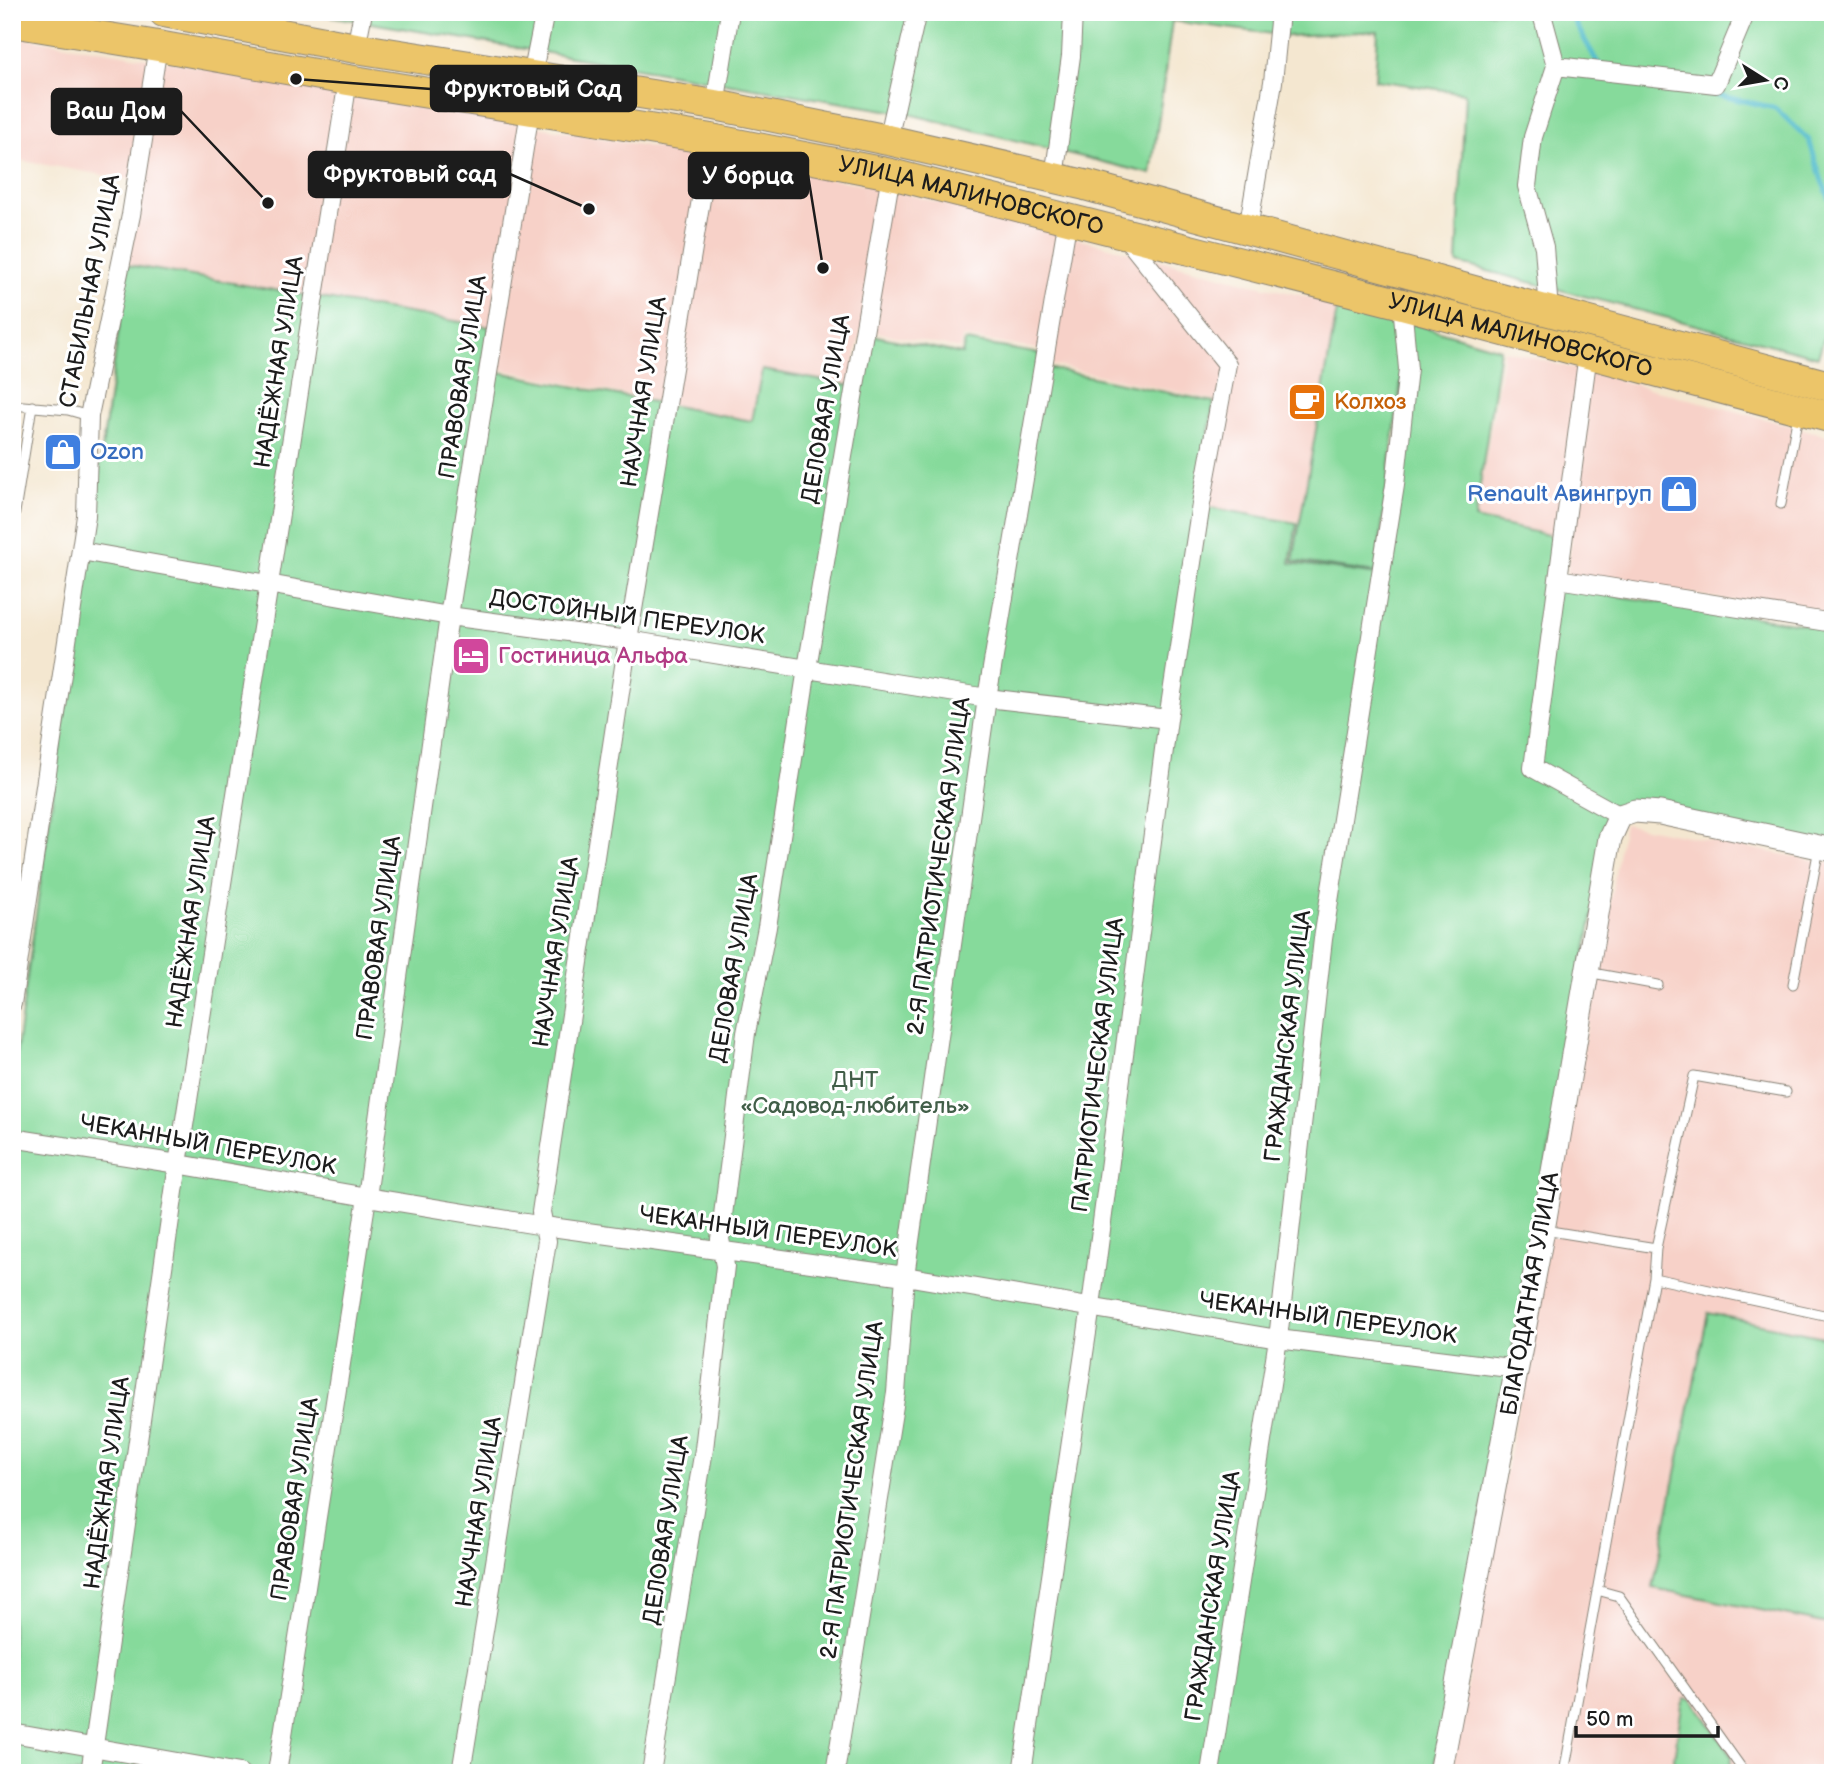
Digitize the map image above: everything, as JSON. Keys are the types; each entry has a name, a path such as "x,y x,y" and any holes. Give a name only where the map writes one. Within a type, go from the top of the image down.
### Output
{"highway":[{"name":"УЛИЦА МАЛИНОВСКОГО","path":"166,12 356,48 715,105 1054,177 1833,387"},
{"name":"УЛИЦА МАЛИНОВСКОГО","path":"12,22 530,111 711,139 891,174 1402,304 1833,418"}],"street":[{"path":"356,48 363,12"},
{"path":"532,76 545,12"},
{"path":"715,105 730,12"},
{"path":"888,140 917,12"},
{"path":"1054,177 1071,56 1073,12"},
{"path":"1248,229 1273,82 1280,12"},
{"path":"1539,12 1556,66 1533,138 1527,186 1544,247 1549,311"},
{"path":"1556,66 1716,84 1746,12"},
{"name":"СТАБИЛЬНАЯ УЛИЦА","path":"12,1004 82,551 86,516 89,416 131,215 158,46"},
{"name":"НАДЁЖНАЯ УЛИЦА","path":"90,1773 178,1164 348,80"},
{"name":"ПРАВОВАЯ УЛИЦА","path":"277,1773 367,1197 449,615 530,111"},
{"name":"НАУЧНАЯ УЛИЦА","path":"461,1773 547,1241 541,1212 628,640 711,139"},
{"name":"ДЕЛОВАЯ УЛИЦА","path":"651,1773 704,1449 725,1266 720,1239 746,1033 767,927 807,668 891,174"},
{"name":"2-Я ПАТРИОТИЧЕСКАЯ УЛИЦА","path":"835,1773 896,1393 905,1276 987,698 1069,218"},
{"name":"ПАТРИОТИЧЕСКАЯ УЛИЦА","path":"1022,1773 1091,1306 1168,719 1201,504 1227,365 1122,232"},
{"name":"ГРАЖДАНСКАЯ УЛИЦА","path":"1210,1773 1278,1339 1323,939 1395,485 1408,369 1402,304"},
{"path":"1588,353 1533,768 1620,816 1635,811 1660,813 1826,849"},
{"name":"ДОСТОЙНЫЙ ПЕРЕУЛОК","path":"82,551 449,615 628,640 987,698 1168,719"},
{"path":"1558,579 1833,623"},
{"name":"БЛАГОДАТНАЯ УЛИЦА","path":"1440,1773 1543,1230 1610,838 1620,816"},
{"name":"ЧЕКАННЫЙ ПЕРЕУЛОК","path":"12,1138 544,1226 905,1276 1278,1339 1517,1369"},
{"path":"12,1733 240,1773"}],"lane":[{"path":"12,405 68,410 89,416"},
{"path":"12,531 32,406"},
{"path":"1781,504 1799,409"},
{"path":"1793,984 1826,849"},
{"path":"1587,972 1658,985"},
{"path":"1564,1773 1654,1278 1656,1248 1694,1076 1786,1092"},
{"path":"1543,1230 1656,1248"},
{"path":"1654,1278 1833,1317"},
{"path":"1597,1590 1619,1596 1745,1773"}],"shaded area":[{"path":"12,36 883,188 1338,304 1299,521 1206,506 1224,402 1047,364 1049,351 962,337 960,349 861,329 850,384 761,369 751,420 494,368 500,328 129,264 133,180 12,159"},
{"path":"1504,350 1833,437 1833,617 1567,574 1572,539 1476,518"},
{"path":"1624,824 1833,864 1833,1773 1451,1773"}],"green space":[{"path":"306,12 1833,12 1833,309 1818,357 1457,263 1465,93 1375,80 1378,31 1288,36 1172,21 1151,174 909,114"},
{"name":"ДНТ «Садовод-любитель»","path":"128,265 490,327 483,369 752,421 762,370 859,387 867,334 962,354 965,341 1041,354 1038,366 1214,402 1197,505 1297,523 1290,563 1386,576 1408,322 1500,349 1475,519 1558,537 1551,586 1833,629 1833,849 1613,806 1433,1773 12,1773 12,1083"},
{"path":"1338,304 1396,321 1402,373 1376,573 1293,561"},
{"path":"1708,1313 1833,1339 1833,1625 1653,1588"},
{"path":"1685,1698 1692,1699 1732,1756 1728,1771 1680,1773 1676,1769 1674,1758"}],"waterway":[{"path":"1569,12 1599,65"},
{"path":"1695,90 1775,108 1809,140 1833,206"}],"place":[{"name":"Фруктовый Сад","path":"296,79"},
{"name":"Ваш Дом","path":"268,203"},
{"name":"Фруктовый сад","path":"589,209"},
{"name":"У борца","path":"823,268"},
{"name":"Колхоз","path":"1307,402"},
{"name":"Ozon","path":"63,452"},
{"name":"Renault Авингруп","path":"1679,494"},
{"name":"Гостиница Альфа","path":"471,656"}]}
